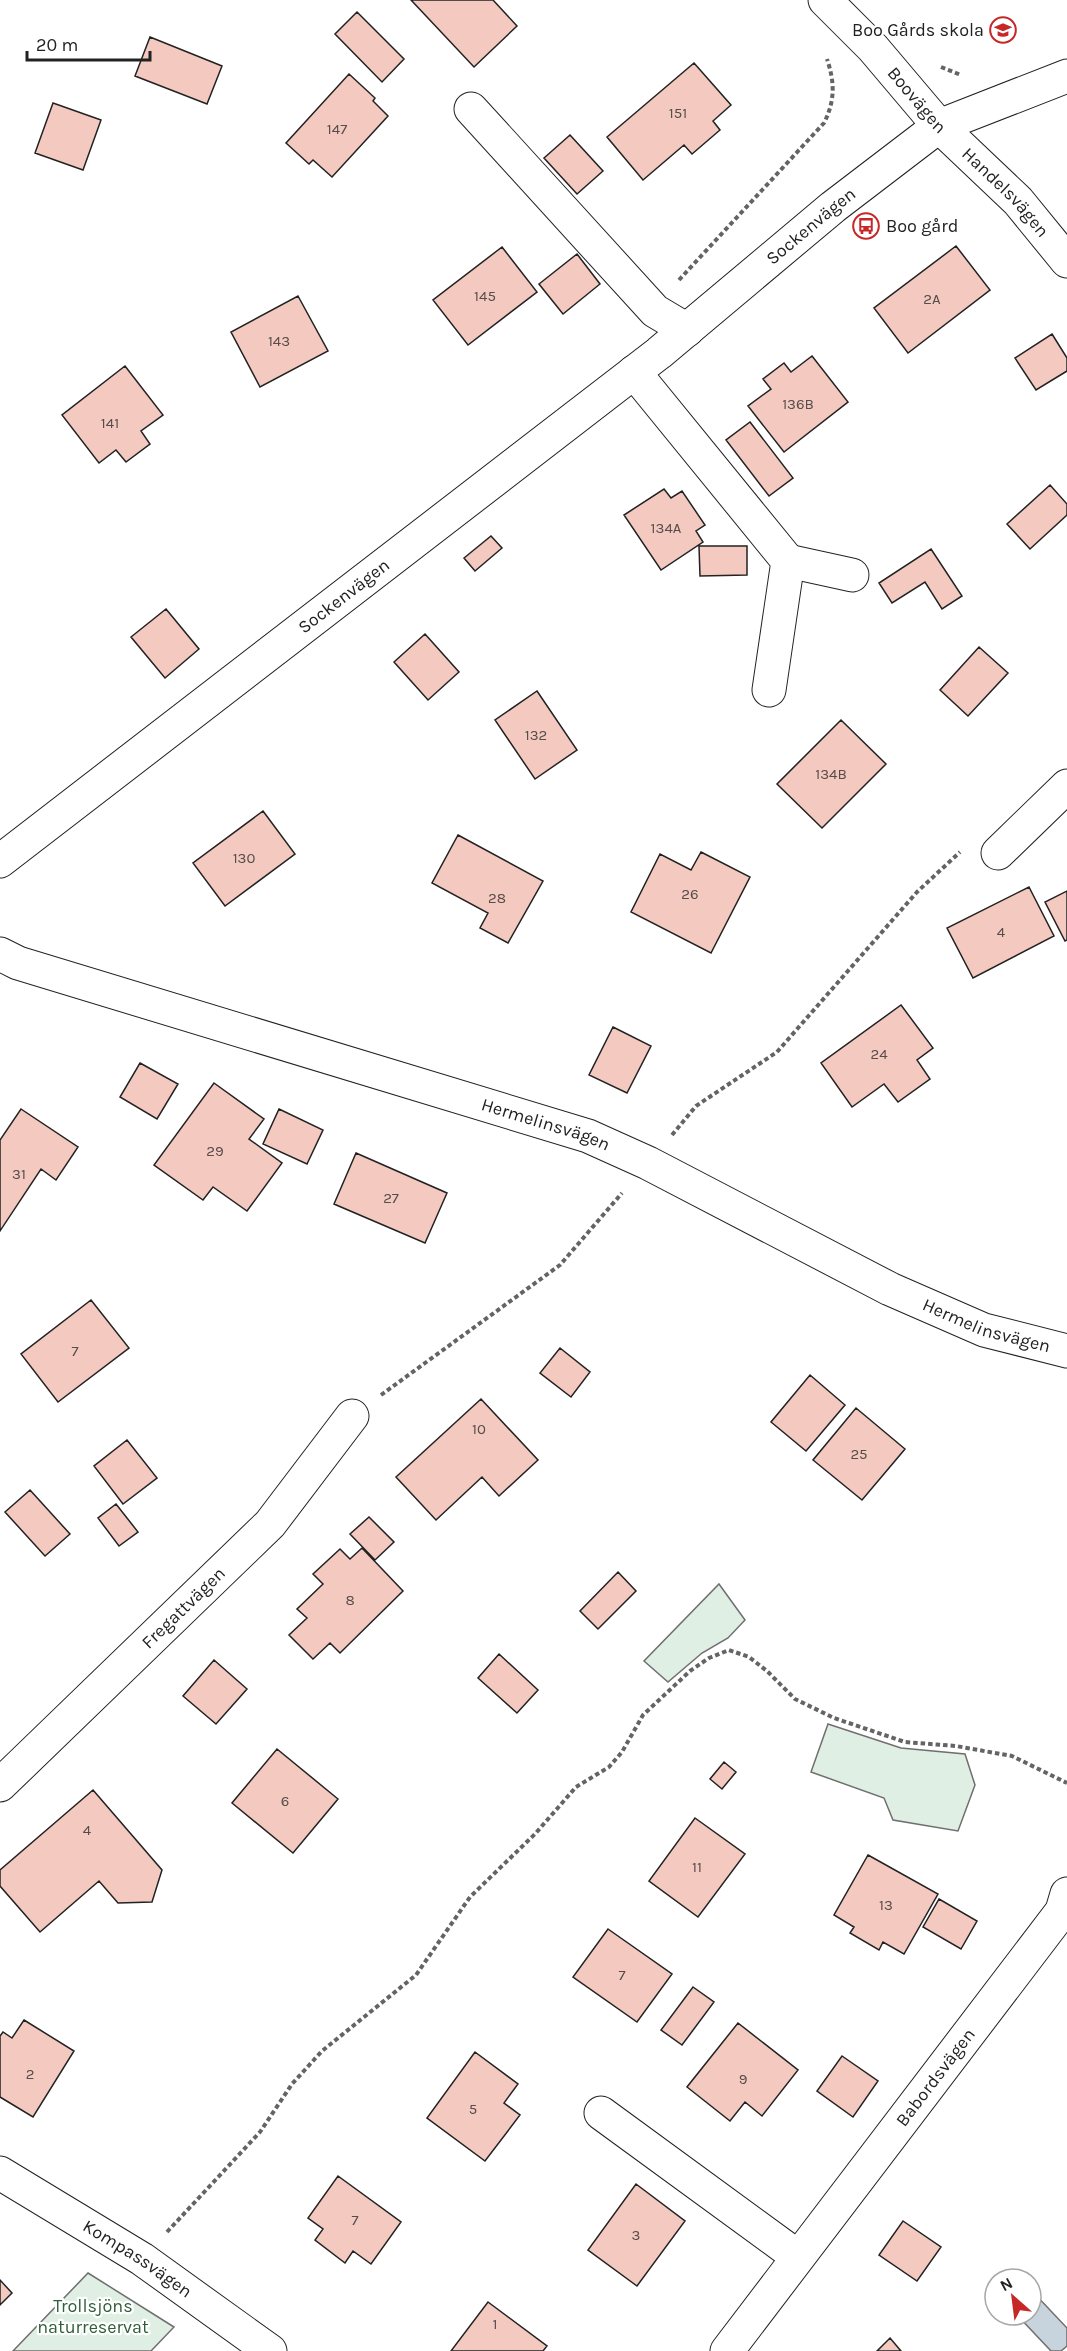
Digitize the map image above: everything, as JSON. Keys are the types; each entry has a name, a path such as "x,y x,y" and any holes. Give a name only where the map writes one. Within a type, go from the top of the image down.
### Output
{"street":[{"name":"Boovägen","path":"825,0 873,48 939,126 1067,76"},
{"path":"471,109 655,311 687,330"},
{"name":"Handelsvägen","path":"939,126 1017,201 1067,261"},
{"name":"Sockenvägen","path":"0,861 634,372 833,207 939,126"},
{"path":"634,372 788,561 852,575"},
{"path":"769,690 788,561"},
{"path":"982,849 1067,786"},
{"name":"Hermelinsvägen","path":"0,954 18,963 588,1136 648,1163 890,1289 984,1330 1067,1351"},
{"name":"Fregattvägen","path":"0,1785 270,1524 352,1416"},
{"name":"Babordsvägen","path":"727,2351 1062,1911 1067,1894"},
{"path":"601,2113 798,2257"},
{"name":"Kompassvägen","path":"0,2173 142,2259 270,2351"}],"path":[{"path":"352,1416 560,1265 696,1106 777,1052 917,892 982,849"},
{"path":"142,2259 260,2132 292,2084 322,2051 416,1975 470,1897 535,1834 576,1787 609,1767 644,1714 674,1685 708,1658 729,1650 748,1657 768,1671 795,1699 834,1718 905,1742 956,1746 1012,1756 1067,1783"}],"green space":[{"path":"719,1584 745,1620 728,1638 702,1653 668,1682 644,1661"},
{"path":"828,1724 901,1748 965,1754 975,1785 958,1831 893,1820 884,1798 811,1772"},
{"name":"Trollsjöns naturreservat","path":"88,2273 174,2327 151,2351 13,2351"}],"shaded area":[{"path":"1043,2303 1067,2328 1067,2346 1061,2351 1051,2351 1028,2327 1043,2327"}],"building":[{"path":"411,0 493,0 517,26 474,67"},
{"path":"357,12 404,59 382,82 335,34"},
{"path":"150,37 222,66 207,104 135,76"},
{"path":"694,63 731,105 713,121 720,130 692,154 684,145 643,180 607,137"},
{"path":"349,74 375,98 373,101 388,116 332,177 313,160 309,164 286,143"},
{"path":"53,103 101,120 83,170 35,153"},
{"path":"570,135 603,171 577,194 544,158"},
{"path":"956,246 990,290 908,353 874,308"},
{"path":"502,247 537,292 468,345 433,300"},
{"path":"577,254 600,284 563,314 539,284"},
{"path":"298,296 328,351 260,387 231,332"},
{"path":"1052,334 1067,358 1067,371 1036,390 1015,358"},
{"path":"812,356 848,402 784,452 748,406 771,389 763,379 784,363 791,372"},
{"path":"125,366 163,415 141,431 150,444 126,462 116,450 99,463 62,415"},
{"path":"750,422 793,478 769,496 726,440"},
{"path":"1050,485 1067,504 1067,515 1030,549 1007,524"},
{"path":"664,489 671,498 682,491 705,525 696,531 703,542 661,570 624,515"},
{"path":"491,536 502,548 475,571 464,558"},
{"path":"699,546 747,546 747,575 700,576"},
{"path":"931,549 962,596 942,609 925,582 892,603 879,583"},
{"path":"166,609 199,649 165,678 131,637"},
{"path":"425,634 459,672 428,700 394,662"},
{"path":"979,647 1008,673 968,716 940,690"},
{"path":"537,691 577,750 535,779 495,720"},
{"path":"841,720 886,764 822,828 777,784"},
{"path":"263,811 295,854 225,906 193,863"},
{"path":"458,835 543,881 508,943 480,928 488,913 432,883"},
{"path":"701,852 750,877 711,953 631,912 660,854 691,870"},
{"path":"1029,887 1054,936 973,978 947,928"},
{"path":"1067,891 1067,940 1065,941 1045,902"},
{"path":"901,1005 933,1048 917,1060 930,1079 898,1102 884,1084 852,1107 821,1063"},
{"path":"613,1027 651,1046 627,1093 589,1075"},
{"path":"140,1063 178,1084 157,1119 120,1097"},
{"path":"214,1083 264,1119 249,1139 282,1163 247,1211 213,1187 203,1200 154,1165"},
{"path":"21,1109 78,1147 56,1180 41,1169 0,1231 0,1140"},
{"path":"279,1109 323,1130 307,1164 263,1144"},
{"path":"356,1153 447,1193 425,1243 334,1204"},
{"path":"91,1300 129,1348 58,1402 21,1354"},
{"path":"560,1348 590,1372 571,1397 540,1373"},
{"path":"810,1375 845,1405 806,1451 771,1422"},
{"path":"481,1399 538,1460 499,1496 482,1477 436,1520 396,1477"},
{"path":"856,1408 905,1449 862,1500 813,1460"},
{"path":"127,1440 157,1478 123,1504 94,1466"},
{"path":"30,1490 70,1534 45,1556 5,1512"},
{"path":"116,1504 138,1532 119,1546 98,1518"},
{"path":"369,1517 394,1542 375,1560 350,1534"},
{"path":"362,1548 403,1591 340,1653 330,1643 313,1659 289,1635 307,1618 297,1609 323,1584 313,1574 340,1549 350,1559"},
{"path":"618,1572 636,1591 598,1629 580,1611"},
{"path":"499,1654 538,1690 517,1713 478,1678"},
{"path":"214,1660 247,1689 216,1724 183,1696"},
{"path":"277,1749 338,1799 293,1853 232,1803"},
{"path":"724,1762 736,1772 722,1789 710,1779"},
{"path":"93,1790 162,1870 152,1902 118,1903 99,1881 40,1932 0,1886 0,1870"},
{"path":"695,1818 745,1854 698,1917 649,1881"},
{"path":"868,1855 938,1894 904,1954 883,1942 879,1950 850,1933 854,1927 834,1915"},
{"path":"939,1899 977,1921 961,1949 923,1927"},
{"path":"608,1929 672,1974 637,2022 573,1977"},
{"path":"693,1987 714,2002 682,2045 661,2030"},
{"path":"24,2020 74,2051 33,2117 0,2097 0,2036 3,2032 12,2038"},
{"path":"738,2023 798,2070 762,2116 745,2102 730,2121 687,2087"},
{"path":"475,2052 518,2084 504,2103 520,2115 485,2161 427,2118"},
{"path":"842,2056 878,2081 853,2117 817,2091"},
{"path":"338,2176 401,2222 371,2264 353,2251 345,2263 315,2240 323,2229 308,2218"},
{"path":"636,2184 685,2221 637,2286 588,2250"},
{"path":"903,2221 941,2247 917,2281 879,2255"},
{"path":"0,2280 12,2293 0,2305"},
{"path":"488,2302 547,2346 543,2351 451,2351"},
{"path":"890,2338 901,2351 877,2351"}],"place":[{"name":"Boo Gårds skola","path":"1003,30"},
{"name":"Boo gård","path":"866,226"}]}
